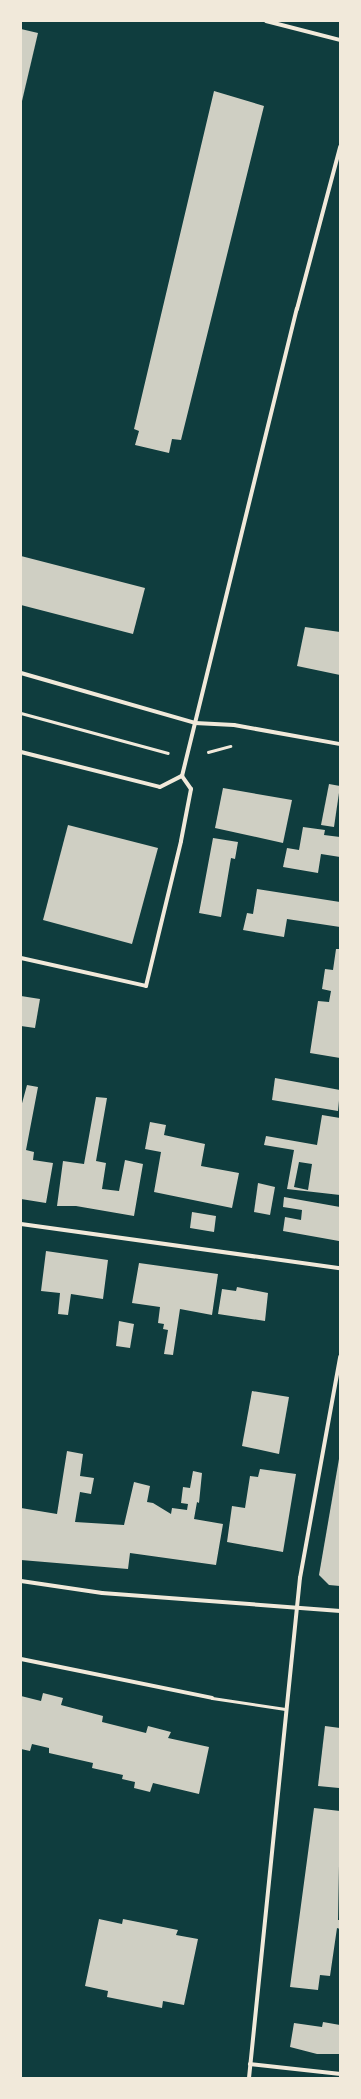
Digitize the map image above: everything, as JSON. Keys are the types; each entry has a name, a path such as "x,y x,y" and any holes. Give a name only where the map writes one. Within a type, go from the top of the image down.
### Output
{"street":[{"path":"266,21 340,40"},
{"path":"21,958 146,986 181,841 191,789 182,776 186,758 297,309 340,147"},
{"path":"21,673 195,723 234,725 340,744"},
{"path":"21,752 160,787 182,776"},
{"path":"21,1224 340,1268"},
{"path":"249,2078 285,1709 298,1608 300,1578 340,1357"},
{"path":"21,1581 102,1593 340,1611"},
{"path":"21,1659 212,1698"},
{"path":"250,2064 340,2074"}],"lane":[{"path":"212,1698 285,1709"}],"path":[{"path":"21,713 186,758 230,746"}],"building":[{"path":"21,29 38,33 22,101 21,101"},
{"path":"214,91 264,106 181,440 172,439 169,453 135,445 139,431 134,429"},
{"path":"21,556 145,588 133,634 21,605"},
{"path":"305,627 340,632 340,675 297,666"},
{"path":"329,784 340,786 334,827 321,825"},
{"path":"223,788 292,800 283,843 215,828"},
{"path":"68,825 158,848 132,944 43,920"},
{"path":"303,827 325,830 324,835 340,837 340,857 321,854 318,873 283,867 287,848 299,850"},
{"path":"213,838 238,842 235,859 231,858 221,917 199,913"},
{"path":"257,889 340,902 340,927 287,919 284,937 243,930 247,913 253,914"},
{"path":"336,949 340,949 340,1058 310,1053 318,1001 329,1002 331,991 322,989 325,969 333,970"},
{"path":"21,996 40,999 35,1028 21,1026"},
{"path":"275,1078 340,1090 338,1111 272,1100"},
{"path":"27,1085 38,1087 26,1150 34,1152 33,1160 53,1163 46,1203 21,1199 21,1107"},
{"path":"96,1097 107,1098 96,1161 106,1163 102,1189 119,1191 125,1160 143,1164 134,1216 76,1206 57,1206 63,1161 84,1164"},
{"path":"322,1115 340,1118 340,1195 287,1189 294,1150 264,1145 266,1136 317,1145","holes":["299,1162 312,1164 308,1190 294,1187"]},
{"path":"150,1122 166,1125 164,1135 205,1144 201,1166 239,1173 232,1208 154,1192 161,1152 145,1149"},
{"path":"258,1183 275,1187 270,1215 254,1212"},
{"path":"284,1197 340,1207 339,1241 283,1231 285,1217 301,1220 302,1210 283,1207"},
{"path":"192,1212 216,1216 214,1232 190,1228"},
{"path":"46,1251 108,1260 103,1299 71,1294 68,1315 58,1314 60,1293 41,1291"},
{"path":"139,1263 218,1274 212,1315 180,1309 173,1355 164,1354 168,1330 163,1329 164,1324 158,1323 160,1307 132,1303"},
{"path":"237,1287 268,1293 265,1321 218,1314 222,1289 236,1291"},
{"path":"119,1321 134,1324 130,1348 116,1346"},
{"path":"252,1391 289,1397 279,1454 242,1446"},
{"path":"67,1451 83,1454 80,1476 94,1478 91,1494 80,1492 75,1522 124,1525 134,1482 150,1486 147,1502 153,1503 171,1514 172,1508 187,1510 188,1504 181,1503 183,1487 190,1488 193,1471 202,1473 199,1503 197,1502 194,1519 223,1524 216,1565 130,1553 128,1569 21,1560 21,1508 57,1514"},
{"path":"339,1459 340,1586 329,1585 319,1575"},
{"path":"260,1469 296,1474 283,1552 227,1542 232,1506 245,1508 250,1476 258,1477"},
{"path":"43,1693 63,1698 61,1705 103,1716 102,1722 146,1733 148,1726 171,1732 168,1738 209,1747 199,1794 153,1783 150,1792 134,1788 135,1782 122,1779 123,1775 92,1768 93,1763 49,1753 49,1748 32,1744 30,1751 21,1749 21,1696 41,1701"},
{"path":"325,1726 340,1728 339,1788 318,1786"},
{"path":"314,1808 340,1811 338,1920 340,1920 340,1929 337,1928 330,1976 320,1975 318,1990 290,1987"},
{"path":"99,1919 122,1924 123,1919 178,1930 176,1935 198,1939 184,2005 163,2001 162,2008 107,1997 108,1991 85,1986"},
{"path":"323,2022 340,2025 340,2054 317,2054 290,2047 294,2023 322,2027"}]}
